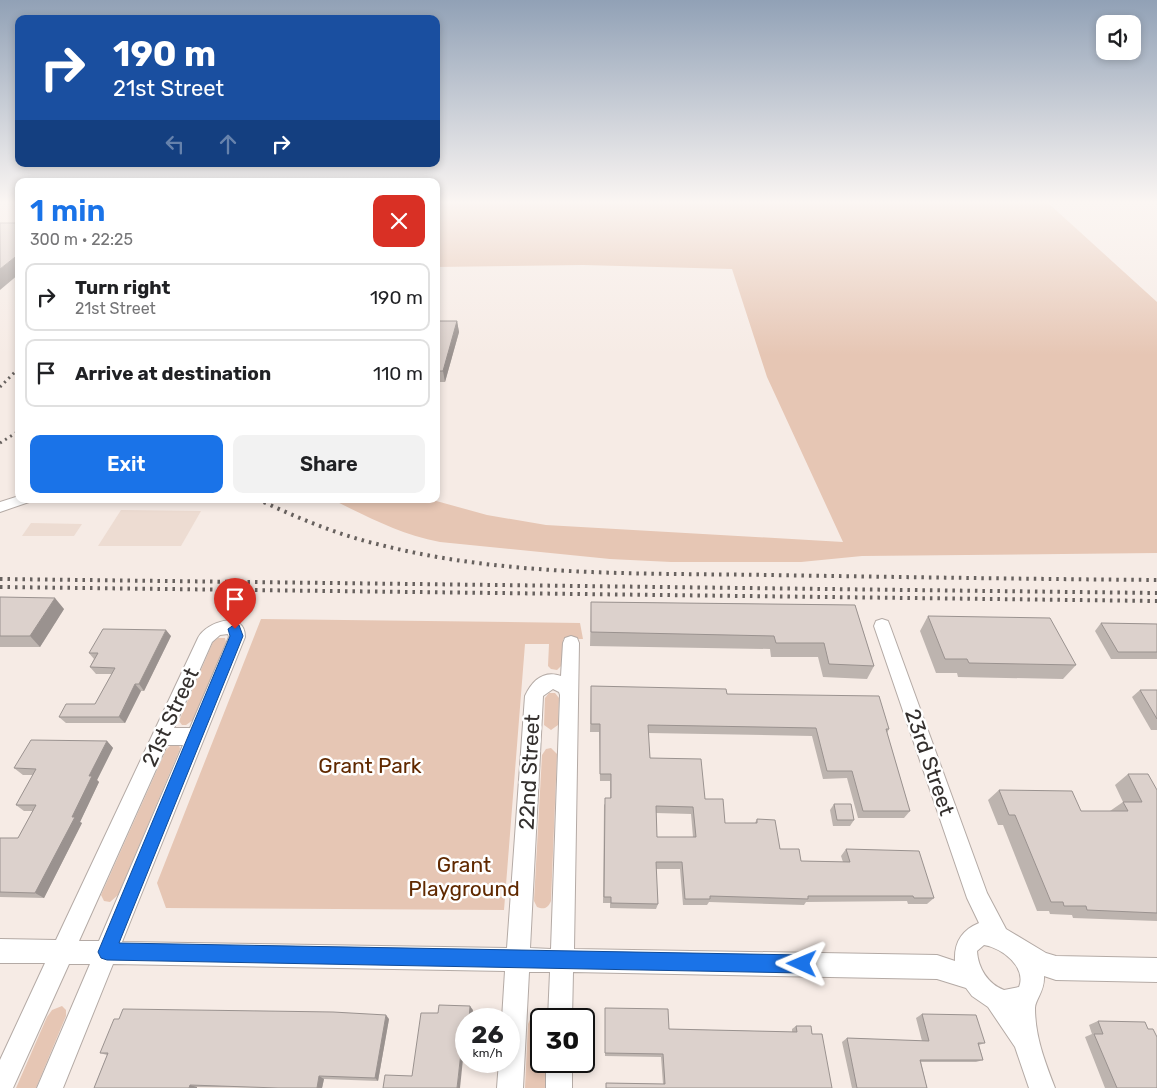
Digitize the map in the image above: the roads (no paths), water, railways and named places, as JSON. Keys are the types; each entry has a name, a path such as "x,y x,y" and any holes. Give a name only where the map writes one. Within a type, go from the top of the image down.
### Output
{"street":[{"path":"0,507 15,502"},
{"name":"23rd Street","path":"882,626 978,898 980,941"},
{"name":"21st Street","path":"0,1088 208,635 216,628 231,627 237,632 237,636 50,1088"},
{"name":"22nd Street","path":"560,1008 571,643"},
{"name":"22nd Street","path":"510,1088 534,696 540,686 557,682 567,687 570,697"},
{"path":"161,736 196,737"},
{"path":"937,967 980,941 1006,939 1041,964 1056,968 1157,970"},
{"path":"972,978 980,941"},
{"path":"0,951 518,958 937,967 972,978 987,994 996,999 1015,1003 1041,973 1056,968"},
{"path":"1022,952 1029,967 1027,1046"},
{"path":"996,999 1027,1046 1042,1088"},
{"path":"559,1073 559,1088"}],"railway":[{"path":"0,387 15,372"},
{"path":"0,443 15,434"},
{"path":"266,503 316,524 377,544 425,555 522,568 621,573 1157,580"},
{"path":"0,579 1157,593"},
{"path":"0,587 1157,601"}],"park label":[{"name":"Grant Park","path":"370,765"},
{"name":"Grant Playground","path":"464,876"}]}
